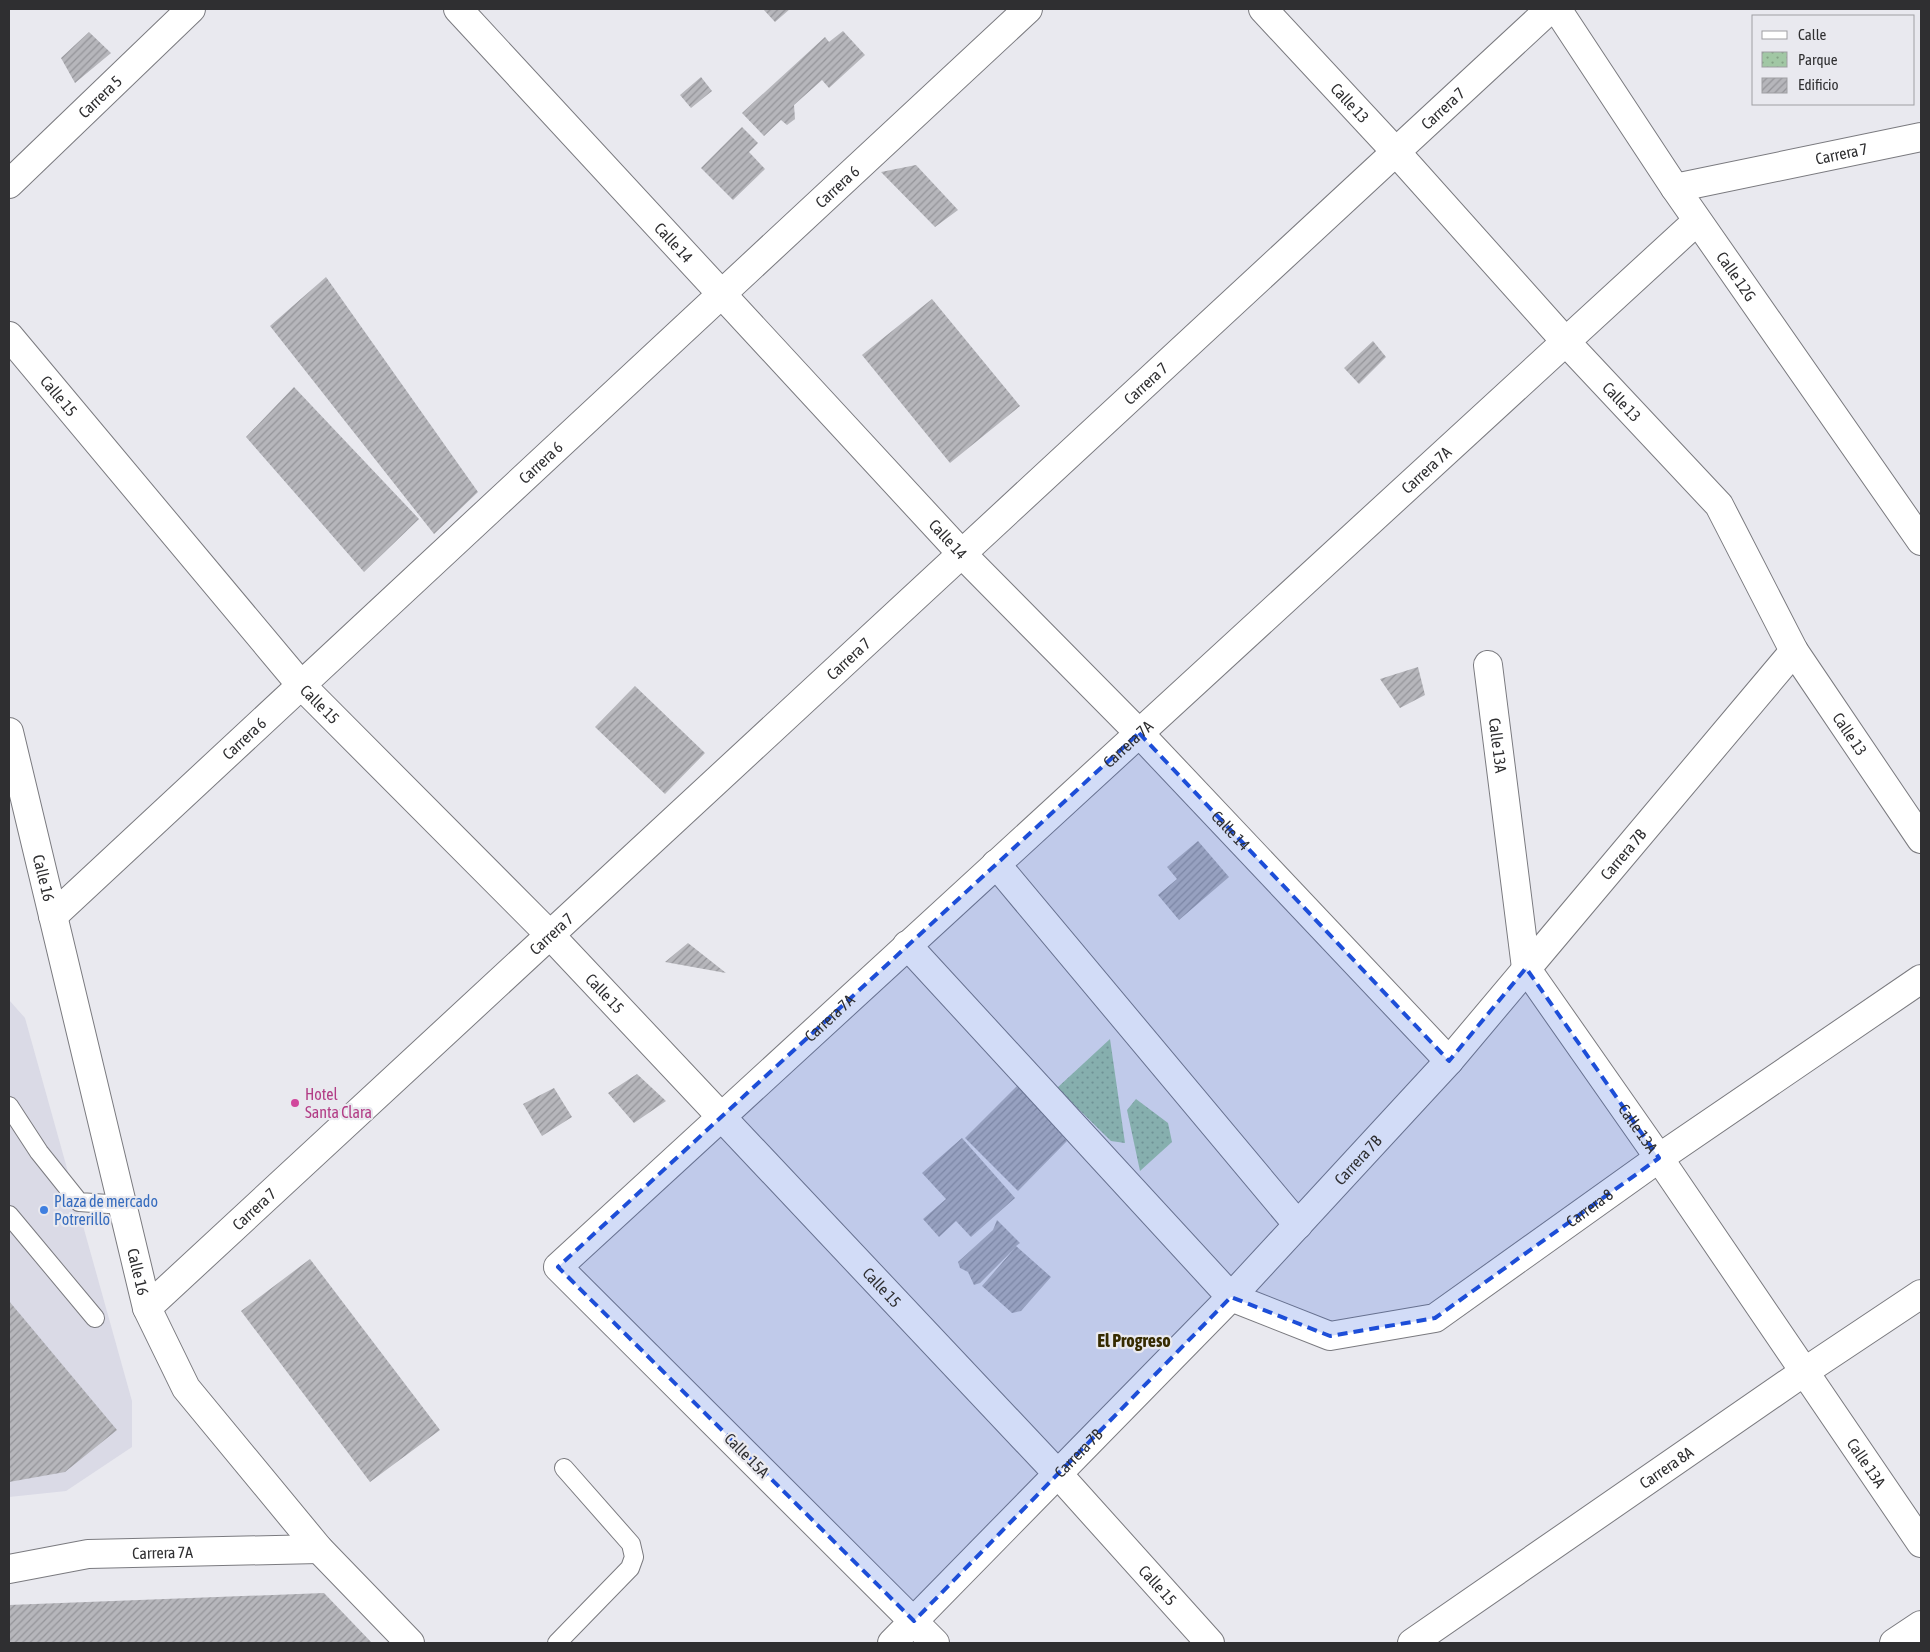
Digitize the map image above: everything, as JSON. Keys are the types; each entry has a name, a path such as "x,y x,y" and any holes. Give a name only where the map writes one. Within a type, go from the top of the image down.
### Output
{"street":[{"name":"Carrera 5","path":"9,184 191,9"},
{"name":"Calle 14","path":"458,9 962,554 1139,733 1449,1062"},
{"name":"Carrera 6","path":"53,916 1028,9"},
{"name":"Calle 13","path":"1263,9 1396,152 1566,342 1719,504 1794,651 1921,839"},
{"name":"Carrera 7","path":"147,1308 1550,9"},
{"name":"Calle 12G","path":"1557,9 1697,221 1921,541"},
{"name":"Carrera 7","path":"1675,188 1921,137"},
{"name":"Carrera 7A","path":"558,1267 1697,221"},
{"name":"Calle 15","path":"9,336 301,685 550,935 1058,1474 1210,1643"},
{"name":"Carrera 7B","path":"892,1643 1231,1297 1449,1062 1794,651"},
{"name":"Calle 13A","path":"1488,665 1526,968 1659,1158 1921,1543"},
{"name":"Calle 16","path":"9,732 147,1308 186,1388 319,1548 410,1643"},
{"path":"996,864 1298,1225"},
{"path":"907,945 1231,1297"},
{"name":"Carrera 8","path":"1231,1297 1330,1336 1435,1318 1659,1158 1921,978"},
{"name":"Calle 15A","path":"558,1267 935,1643"},
{"name":"Carrera 8A","path":"1412,1643 1804,1372 1921,1294"},
{"name":"Carrera 7A","path":"9,1569 88,1554 319,1548"},
{"path":"1894,1643 1921,1625"}],"lane":[{"path":"9,1106 39,1152 79,1202 123,1205"},
{"path":"9,1214 96,1318"},
{"path":"557,1643 630,1568 634,1557 631,1544 564,1468"}],"highlighted area":[{"path":"1139,733 1449,1061 1526,968 1659,1158 1435,1318 1330,1336 1231,1297 914,1621 558,1267"}],"shaded area":[{"name":"Plaza de mercado Potrerillo","path":"9,1000 25,1018 132,1401 132,1447 66,1491 9,1497"}],"green space":[{"path":"1110,1039 1125,1143 1111,1141 1057,1088"},
{"path":"1136,1099 1168,1123 1172,1142 1140,1171 1127,1110"}],"building":[{"path":"763,9 790,9 775,22"},
{"path":"843,31 865,55 829,88 822,80 794,105 795,119 787,125 781,120 764,136 742,113 825,37 829,42"},
{"path":"89,32 111,53 75,83 61,58"},
{"path":"701,77 712,91 691,108 680,95"},
{"path":"742,127 758,143 749,152 765,169 733,200 701,168"},
{"path":"916,165 958,210 935,227 881,172"},
{"path":"326,277 478,492 434,534 270,326"},
{"path":"932,299 1020,406 950,463 862,355"},
{"path":"1373,341 1386,357 1359,384 1344,368"},
{"path":"294,387 419,519 364,572 246,437"},
{"path":"1418,667 1425,695 1400,708 1380,679"},
{"path":"635,686 705,753 665,794 595,727"},
{"path":"1198,841 1229,877 1179,920 1158,895 1177,879 1167,867"},
{"path":"688,943 726,973 665,962"},
{"path":"637,1074 666,1101 634,1123 608,1093"},
{"path":"1018,1085 1067,1141 1018,1191 965,1138"},
{"path":"554,1088 572,1117 542,1136 523,1104"},
{"path":"962,1138 1015,1198 971,1237 956,1221 939,1237 923,1219 946,1199 922,1173"},
{"path":"997,1220 1020,1243 1016,1246 1051,1277 1021,1311 1012,1313 982,1286 1015,1248 980,1283 974,1285 968,1272 960,1268 958,1262 993,1230"},
{"path":"310,1259 440,1430 370,1482 241,1311"},
{"path":"9,1301 117,1430 65,1472 9,1482"},
{"path":"324,1593 372,1643 9,1643 9,1605"}],"place":[{"name":"Hotel Santa Clara","path":"295,1103"},
{"name":"Plaza de mercado Potrerillo","path":"44,1210"}],"district":[{"name":"El Progreso","path":"1134,1340"}]}
